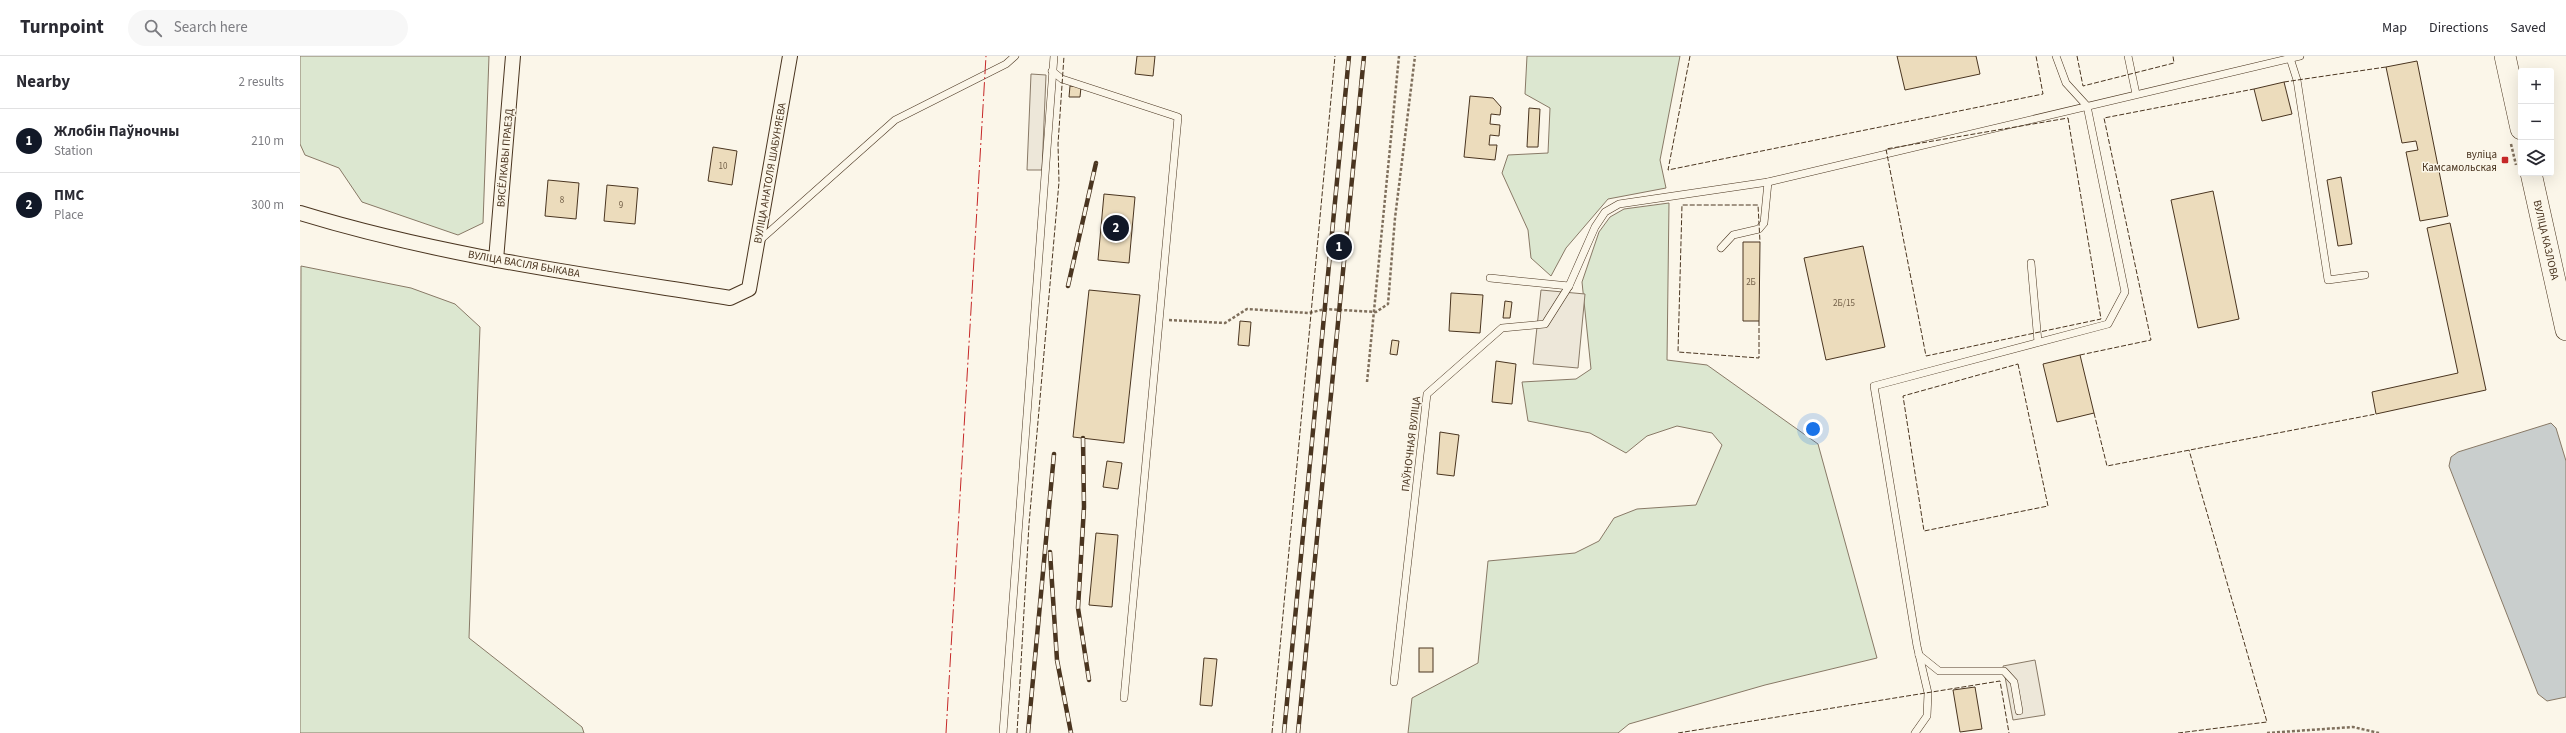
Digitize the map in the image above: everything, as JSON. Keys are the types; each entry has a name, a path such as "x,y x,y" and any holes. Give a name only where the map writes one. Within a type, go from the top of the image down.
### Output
{"main road":[{"path":"2505,56 2518,115"},
{"name":"ВУЛІЦА КАЗЛОВА","path":"2532,176 2566,330"}],"street":[{"name":"ВЯСЁЛКАВЫ ПРАЕЗД","path":"496,260 513,56"},
{"name":"ВУЛІЦА АНАТОЛЯ ШАБУНЯЕВА","path":"749,289 790,56"},
{"name":"ВУЛІЦА ВАСІЛЯ БЫКАВА","path":"300,213 352,229 496,260 730,298 749,289"}],"lane":[{"path":"758,242 895,120 1006,64 1015,56"},
{"path":"1003,733 1054,56"},
{"path":"1915,733 1927,716 1928,692 1919,655 1874,386 2108,324 2125,292 2087,106 2066,83 2056,56"},
{"path":"2128,56 2136,94"},
{"path":"1490,278 1569,286 1595,227 1605,212 1619,204 1768,182 2300,56"},
{"path":"2290,58 2297,80 2328,280 2365,275"},
{"path":"1052,71 1062,79 1178,117 1124,698"},
{"path":"1721,248 1733,235 1759,229 1764,223 1768,182"},
{"path":"2031,263 2038,342"},
{"name":"ПАЎНОЧНАЯ ВУЛІЦА","path":"1394,682 1427,394 1502,328 1545,324 1569,286"},
{"path":"1919,655 1939,671 2004,671 2014,682 2019,710"}],"path":[{"path":"1367,382 1399,56"},
{"path":"1159,320 1225,323 1247,309 1309,313 1325,309 1374,312 1388,304 1391,282 1395,218 1416,56"},
{"path":"2267,733 2353,727 2379,733"}],"green space":[{"path":"300,56 489,56 483,223 458,235 362,202 339,168 305,155 300,144"},
{"path":"1527,56 1680,56 1660,160 1666,188 1608,199 1566,248 1551,276 1531,258 1528,230 1502,173 1508,155 1548,153 1550,108 1525,94"},
{"path":"1669,203 1667,360 1707,365 1818,444 1877,658 1765,685 1629,724 1618,733 1408,733 1412,698 1478,663 1488,561 1575,553 1599,541 1614,518 1637,509 1696,505 1722,445 1712,433 1677,426 1647,436 1626,453 1590,433 1528,421 1522,382 1576,379 1591,369 1582,282 1599,232 1610,217 1624,209"},
{"path":"301,266 411,288 455,304 480,327 469,638 582,727 584,733 300,733"}],"shaded area":[{"path":"1031,74 1046,75 1042,170 1027,170"},
{"path":"1541,290 1585,294 1578,368 1533,364"},
{"path":"2551,423 2556,428 2566,461 2566,697 2547,701 2538,694 2449,466 2451,457 2458,452"},
{"path":"2035,660 2045,715 2013,720 2003,666"}],"building":[{"path":"1137,56 1155,56 1153,76 1135,74"},
{"path":"1897,56 1976,56 1980,74 1905,90"},
{"path":"2417,61 2448,216 2420,221 2406,152 2418,150 2416,141 2402,143 2386,67"},
{"path":"2284,82 2292,114 2262,121 2254,89"},
{"path":"1070,86 1081,87 1080,97 1069,97"},
{"path":"1470,96 1493,98 1501,107 1500,115 1491,114 1490,124 1500,125 1499,136 1490,135 1489,145 1497,145 1495,160 1464,157"},
{"path":"1529,108 1540,109 1538,147 1527,147"},
{"path":"713,147 737,151 732,185 708,181"},
{"path":"2341,177 2352,244 2338,246 2327,180"},
{"path":"548,180 579,183 576,219 545,216"},
{"path":"607,185 638,188 635,224 604,221"},
{"path":"2213,191 2239,319 2198,328 2171,200"},
{"path":"1104,194 1135,197 1129,263 1098,260"},
{"path":"2450,223 2486,390 2376,414 2372,392 2458,373 2427,228"},
{"path":"1743,242 1760,242 1759,321 1743,321"},
{"path":"1863,246 1885,347 1826,360 1804,258"},
{"path":"1089,290 1140,295 1124,443 1073,437"},
{"path":"1451,293 1483,295 1480,333 1449,331"},
{"path":"1505,301 1512,302 1510,318 1503,318"},
{"path":"1240,321 1251,322 1249,346 1238,345"},
{"path":"1392,340 1399,341 1397,355 1390,354"},
{"path":"2080,355 2094,413 2057,422 2043,364"},
{"path":"1496,361 1516,364 1512,404 1492,402"},
{"path":"1440,432 1459,435 1454,476 1437,474"},
{"path":"1107,461 1122,463 1118,489 1103,487"},
{"path":"1096,533 1118,535 1112,607 1089,605"},
{"path":"1419,648 1433,648 1433,672 1419,672"},
{"path":"1204,658 1217,659 1212,706 1200,705"},
{"path":"1975,687 1982,729 1960,732 1953,690"}],"railway":[{"path":"1284,733 1349,56"},
{"path":"1298,733 1364,56"},
{"path":"1068,286 1096,163"},
{"path":"1083,438 1084,507 1078,608 1089,680"},
{"path":"1028,733 1054,454"},
{"path":"1050,552 1057,660 1071,733"}],"fence":[{"path":"1017,733 1029,524 1059,182 1058,144 1064,56"},
{"path":"1272,733 1335,56"},
{"path":"1690,56 1668,170 2043,94 2036,56"},
{"path":"2077,56 2083,86 2174,63 2173,56"},
{"path":"2284,82 2386,67"},
{"path":"2080,355 2151,340 2104,118 2254,89"},
{"path":"2068,118 2101,319 1926,356 1886,149 2068,118"},
{"path":"1759,321 1759,358 1678,352 1682,205 1758,205 1760,242"},
{"path":"2018,364 2048,506 1924,531 1903,396 2018,364"},
{"path":"2094,413 2107,466 2376,414"},
{"path":"2178,733 2267,722 2189,450"},
{"path":"1678,733 2000,681 2009,733"}],"power":[{"path":"946,733 986,56"}],"place":[{"name":"вуліца Камсамольская","path":"2505,160"},
{"name":"ПМС","path":"1116,228"},
{"name":"Жлобін Паўночны","path":"1339,247"}]}
